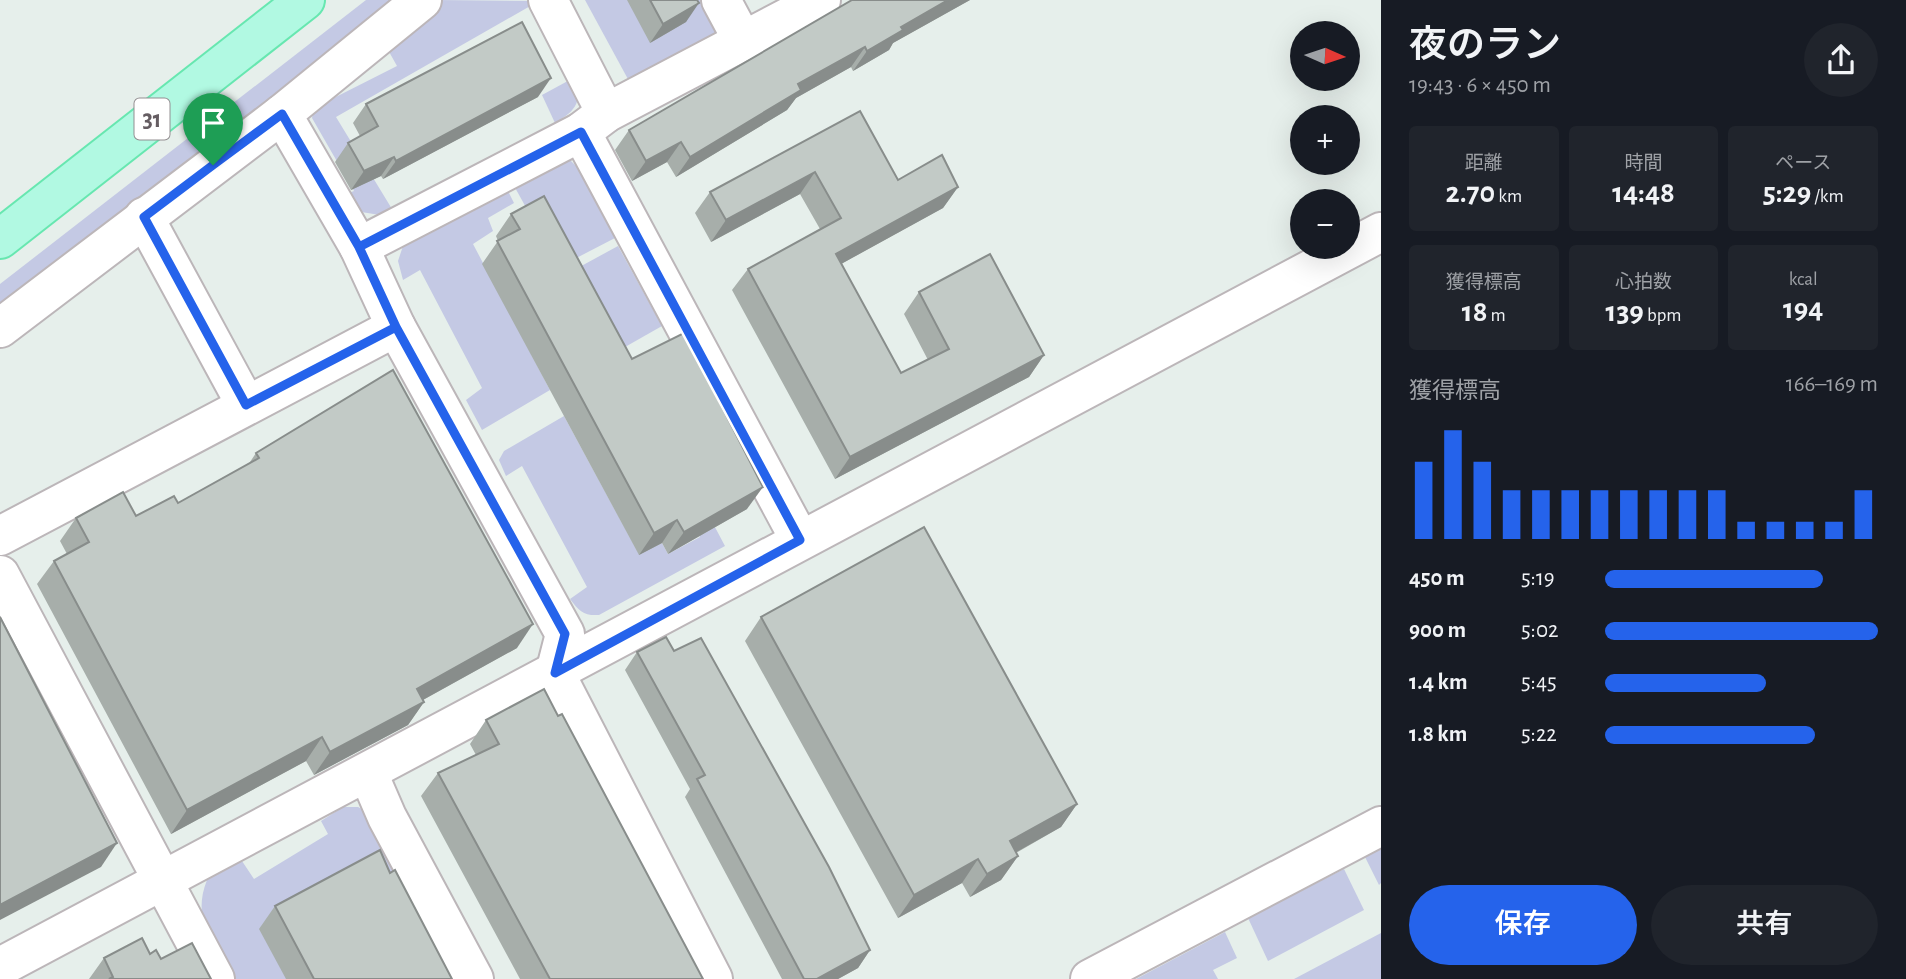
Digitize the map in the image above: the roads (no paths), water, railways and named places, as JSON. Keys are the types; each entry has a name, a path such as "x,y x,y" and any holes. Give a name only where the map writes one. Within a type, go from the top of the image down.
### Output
{"main road":[{"name":"31","path":"0,239 290,4"}],"lane":[{"path":"0,328 282,114 422,0"},
{"path":"548,0 593,122 800,540"},
{"path":"721,0 743,41"},
{"path":"359,247 821,0"},
{"path":"282,114 359,247 396,327 565,634 555,673 713,979"},
{"path":"144,217 246,405"},
{"path":"9,970 164,882 1381,232"},
{"path":"0,536 396,327"},
{"path":"0,575 215,979"},
{"path":"368,773 387,817 474,979"},
{"path":"1090,979 1381,825"}]}
